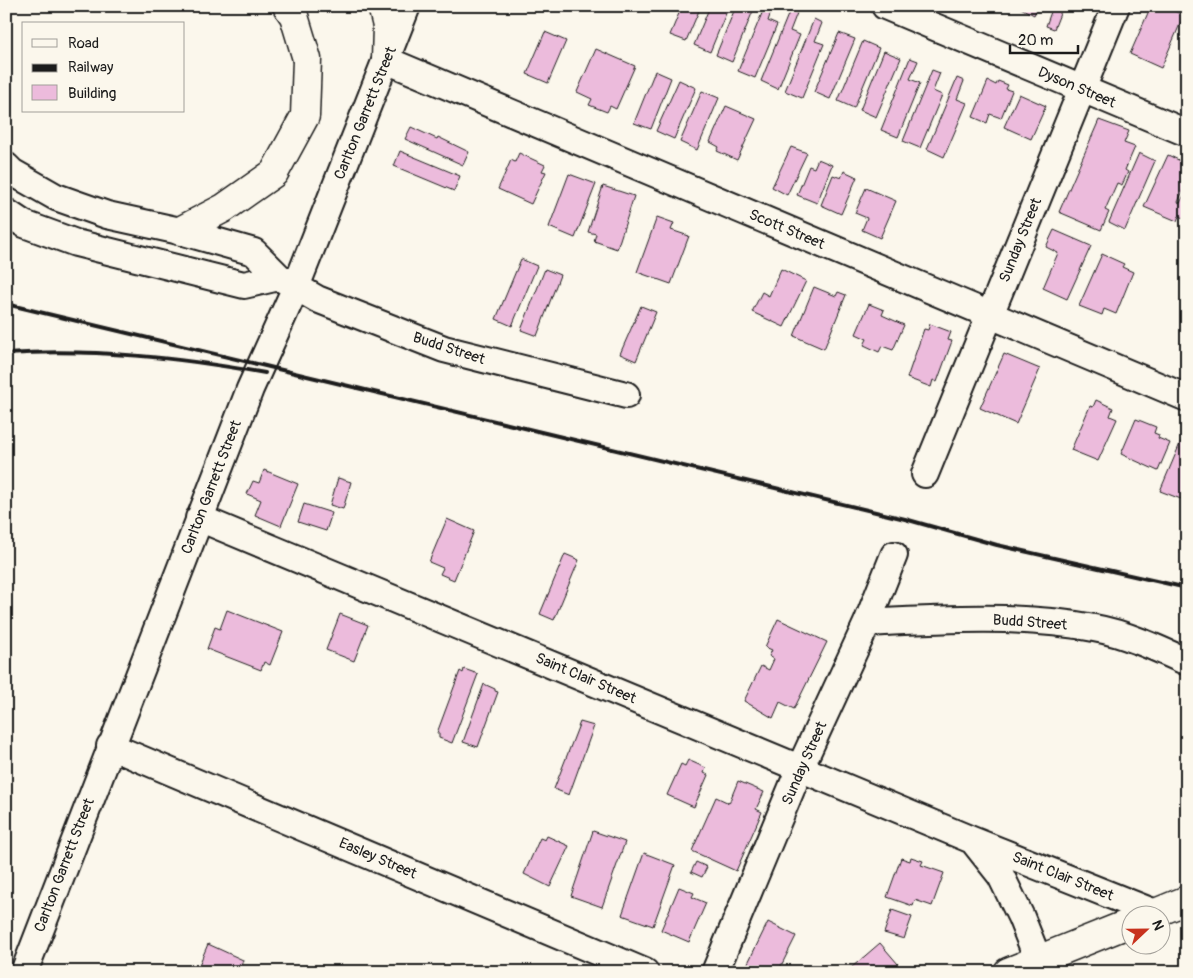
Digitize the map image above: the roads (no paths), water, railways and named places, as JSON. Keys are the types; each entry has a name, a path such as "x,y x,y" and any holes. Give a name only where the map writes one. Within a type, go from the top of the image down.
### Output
{"main road":[{"path":"180,231 224,208 274,173 305,116 307,58 294,16 287,6"},
{"path":"382,6 387,26 386,60"},
{"path":"1170,907 1187,900"},
{"path":"1008,972 1040,966 1120,928"}],"street":[{"name":"Carlton Garrett Street","path":"24,972 110,746 250,389 288,282 386,60 406,6"},
{"name":"Dyson Street","path":"885,6 1187,133"},
{"name":"Sunday Street","path":"925,474 1116,6"},
{"name":"Scott Street","path":"386,60 1187,398"},
{"name":"Budd Street","path":"6,166 12,172 56,197 107,215 180,231 254,252 288,282 316,299 444,350 626,395"},
{"path":"6,212 24,224 76,243 244,285 288,282"},
{"name":"Saint Clair Street","path":"199,518 972,840 1120,906"},
{"name":"Sunday Street","path":"715,972 800,768 867,623 894,555"},
{"name":"Budd Street","path":"867,623 948,619 1015,620 1096,628 1157,648 1187,662"},
{"name":"Easley Street","path":"110,746 645,972"},
{"name":"Saint Clair Street","path":"972,840 1001,876 1021,917 1040,966"}],"railway":[{"path":"6,304 905,519 997,545 1187,588"},
{"path":"6,354 39,352 104,353 169,359 265,373"}]}
